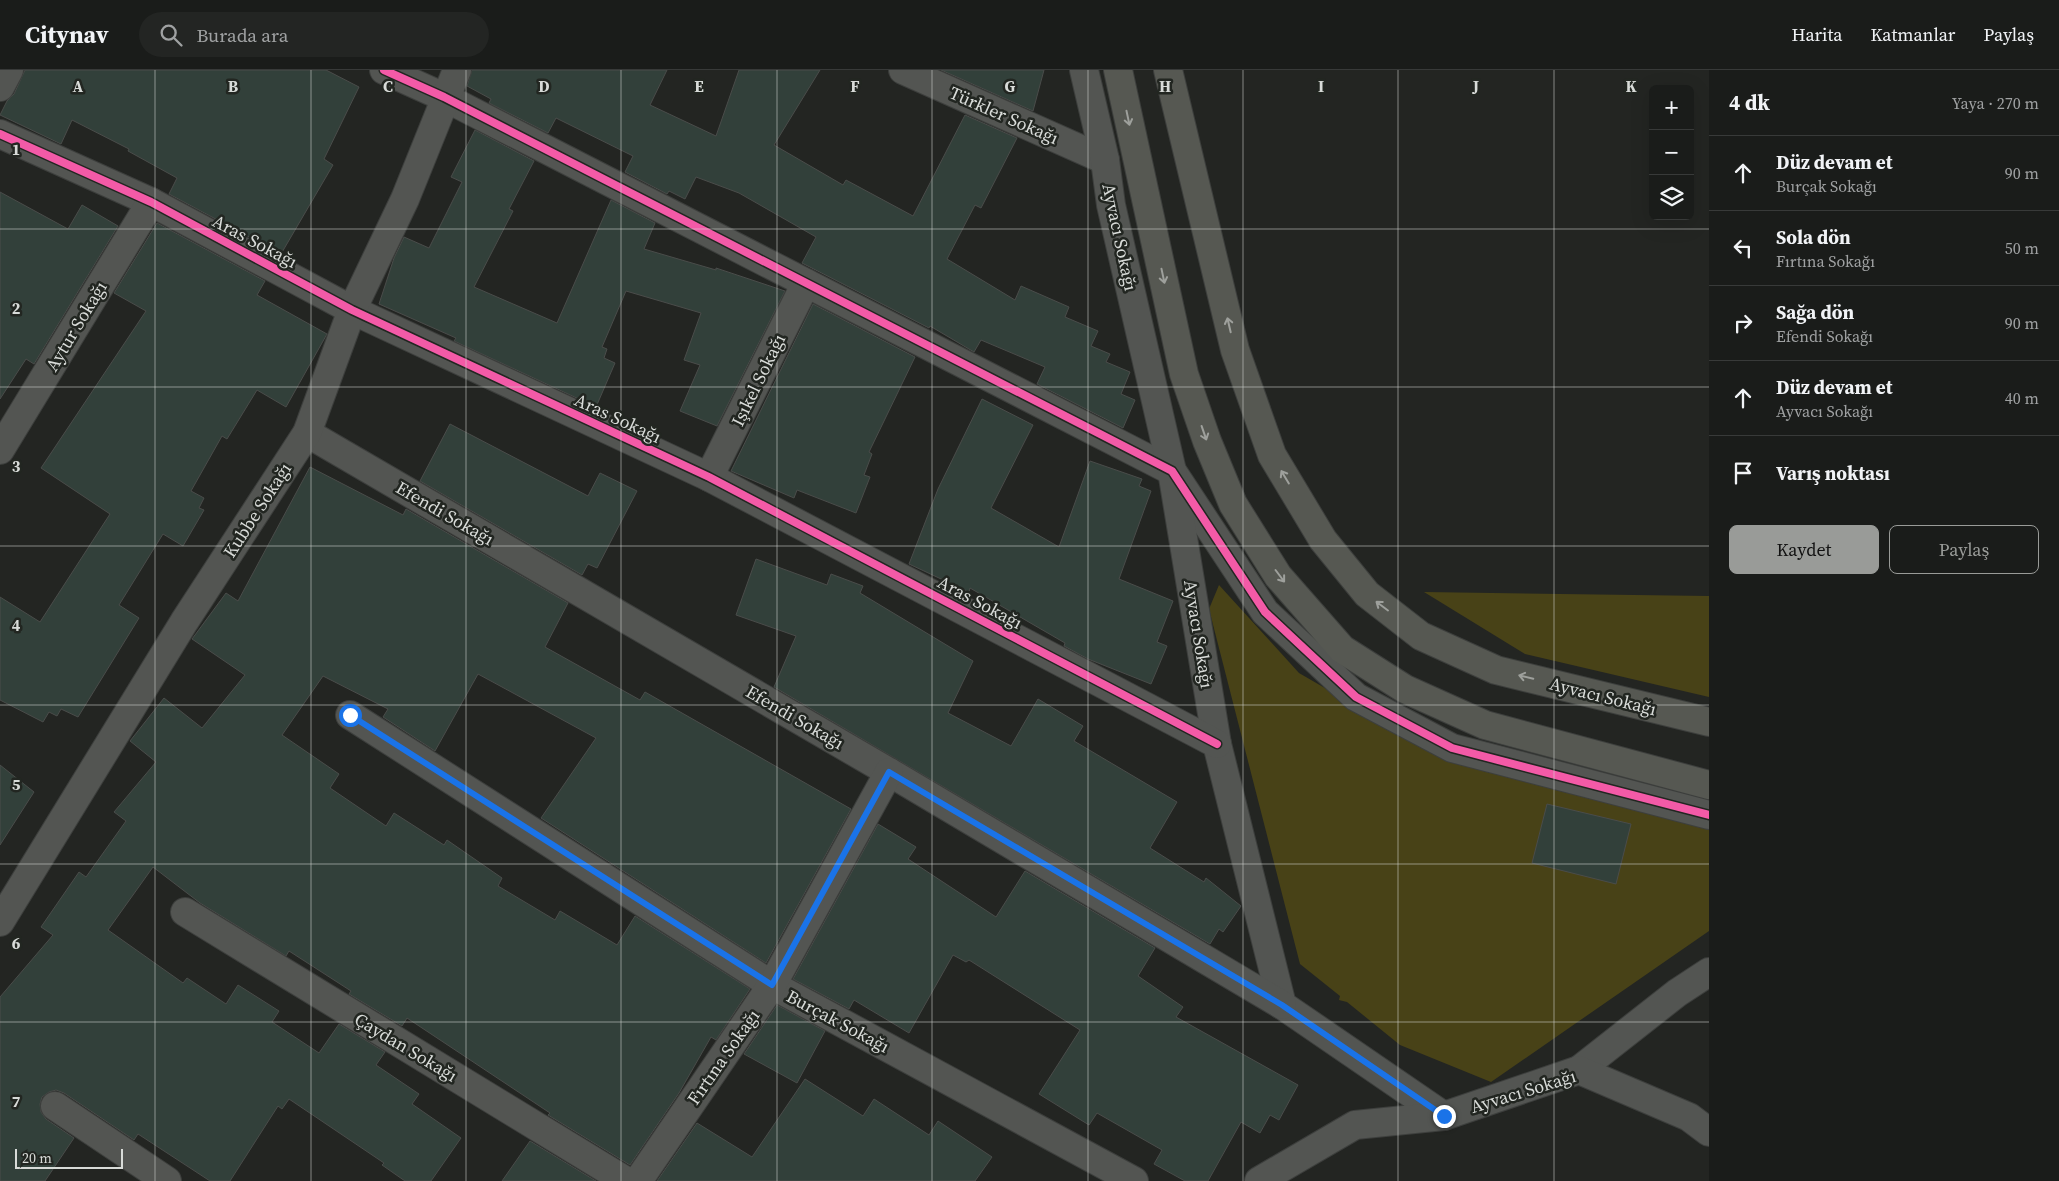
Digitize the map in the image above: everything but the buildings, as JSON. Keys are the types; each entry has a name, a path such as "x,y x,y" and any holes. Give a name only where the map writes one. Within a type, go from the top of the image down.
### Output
{"main road":[{"path":"1118,70 1184,374 1207,441 1233,504 1278,576 1342,649 1405,689 1485,725 1709,785"},
{"name":"Ayvacı Sokağı","path":"1168,70 1235,350 1272,455 1323,540 1366,594 1421,636 1496,670 1709,722"}],"street":[{"path":"0,87 9,70"},
{"path":"384,70 444,97 1172,472 1265,612 1356,697 1452,748 1709,815"},
{"name":"Kubbe Sokağı","path":"0,922 184,622 307,433 352,310 405,199 444,97 457,70"},
{"name":"Türkler Sokağı","path":"903,70 1105,160"},
{"name":"Ayvacı Sokağı","path":"1084,70 1105,160 1111,205 1172,472 1217,744 1282,1005"},
{"name":"Aras Sokağı","path":"0,134 151,202 352,310 710,477 1217,744"},
{"name":"Aytur Sokağı","path":"0,450 151,202"},
{"name":"Işıkel Sokağı","path":"710,477 806,283"},
{"name":"Efendi Sokağı","path":"307,433 889,772 1282,1005"},
{"name":"Burçak Sokağı","path":"350,715 772,985 1134,1181"},
{"name":"Fırtına Sokağı","path":"638,1181 772,985 889,772"},
{"name":"Çaydan Sokağı","path":"185,912 626,1181"},
{"path":"1579,1070 1677,992 1709,972"},
{"path":"1282,1005 1444,1116"},
{"name":"Ayvacı Sokağı","path":"1259,1181 1355,1125 1444,1116 1579,1070 1689,1117 1709,1132"},
{"path":"55,1106 167,1181"}],"shaded area":[{"path":"1219,585 1299,673 1449,760 1709,819 1709,931 1491,1082 1400,1045 1347,1002 1339,1000 1340,996 1300,964 1209,609"},
{"path":"1424,592 1709,596 1709,697 1525,654"}],"cycle path":[{"path":"384,70 444,97 1172,471 1265,612 1356,697 1452,748 1709,815"},
{"path":"0,134 151,202 352,310 709,477 1217,744"}],"route":[{"path":"350,715 772,985 889,772 1282,1005 1444,1116"}]}
